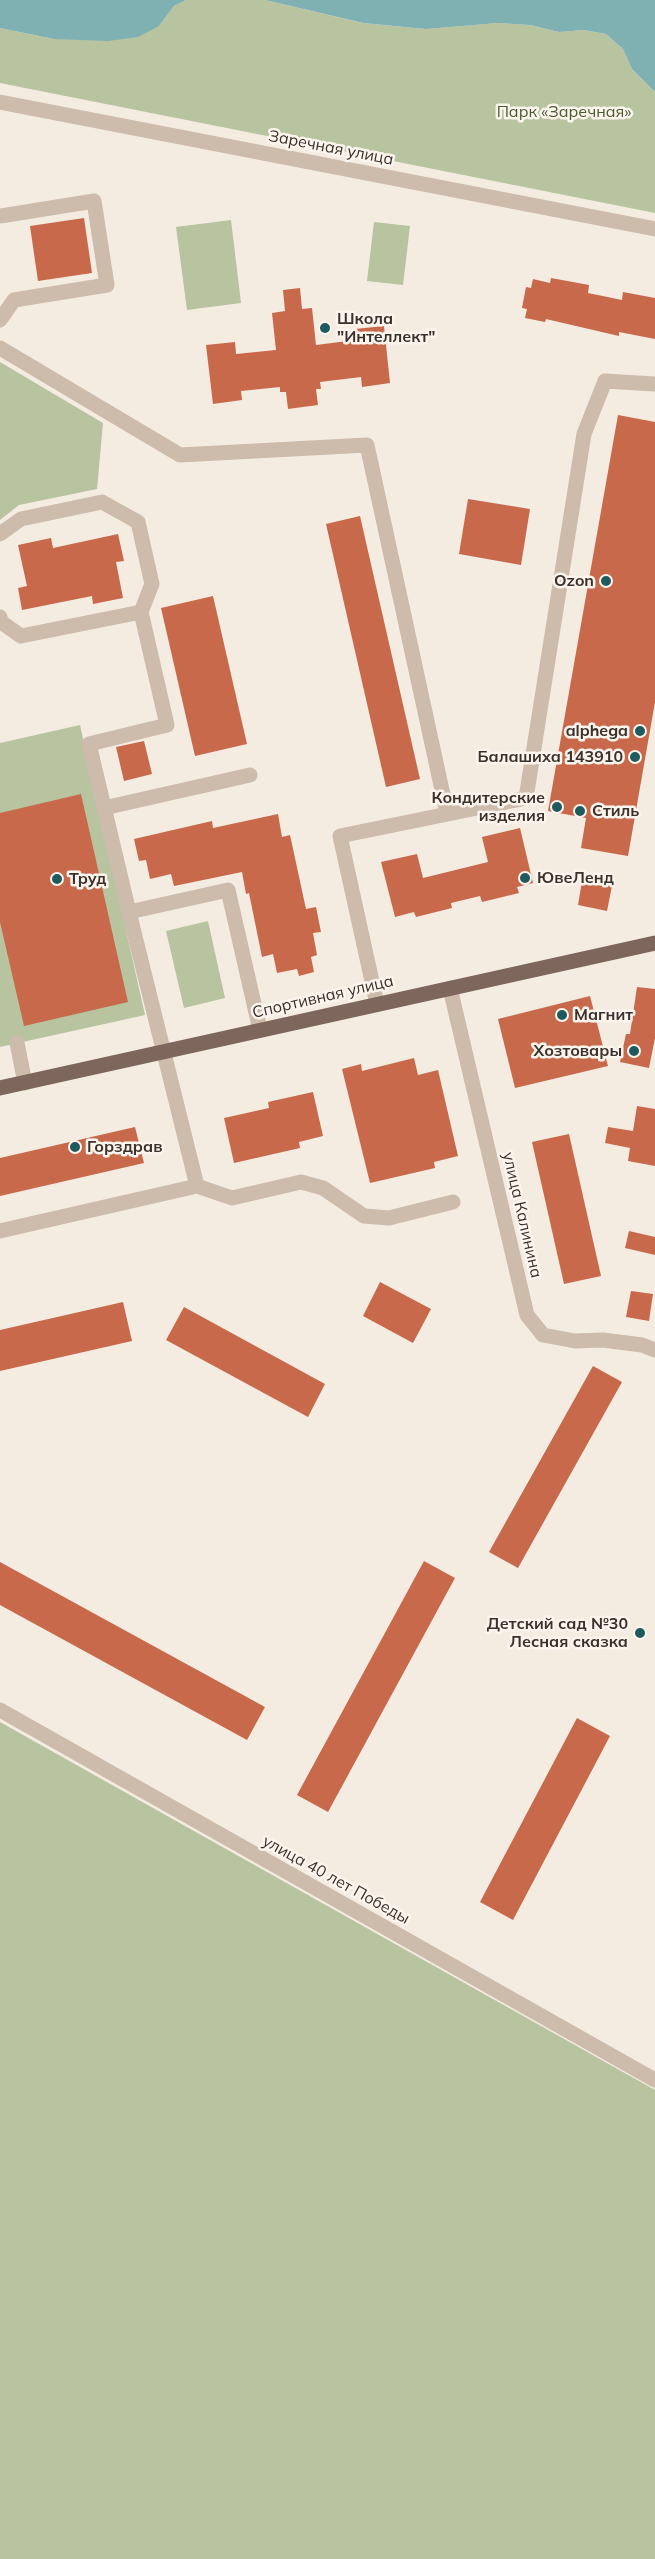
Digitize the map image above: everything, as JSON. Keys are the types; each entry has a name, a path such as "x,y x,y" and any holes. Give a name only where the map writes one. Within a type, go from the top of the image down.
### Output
{"main road":[{"name":"Спортивная улица","path":"0,1088 655,943"}],"street":[{"name":"Заречная улица","path":"0,102 655,229"},
{"path":"0,216 94,201 107,285 14,300 0,320"},
{"path":"0,348 180,455 367,445 447,813"},
{"path":"377,1004 340,836 526,798 584,434 605,381 655,384"},
{"path":"0,534 21,519 102,501 138,522 152,584 141,612 167,725 89,744 197,1186"},
{"path":"0,617 2,622 21,636 141,612"},
{"path":"104,808 250,775"},
{"path":"129,912 228,890 260,1030"},
{"name":"улица Калинина","path":"450,988 527,1316 543,1335 575,1341 603,1340 642,1345 655,1350"},
{"path":"17,1043 25,1083"},
{"path":"0,1231 197,1186 231,1198 301,1182 323,1188 364,1216 388,1218 453,1202"},
{"name":"улица 40 лет Победы","path":"0,1710 655,2080"}],"green space":[{"name":"Парк «Заречная»","path":"186,0 265,0 362,23 426,29 498,23 530,25 559,32 584,30 606,34 623,49 632,69 655,92 655,213 0,83 0,28 54,39 159,26 174,6"},
{"path":"231,220 241,303 187,310 176,227"},
{"path":"374,222 410,226 403,285 367,281"},
{"path":"0,362 103,423 97,489 19,505 0,520"},
{"name":"Труд","path":"80,725 145,1015 0,1047 0,743"},
{"path":"208,921 225,998 184,1008 166,931"},
{"path":"0,1722 655,2090 655,2559 0,2559"}],"water":[{"path":"0,0 186,0 174,6 159,26 138,37 108,41 54,39 0,28"},
{"path":"265,0 655,0 655,92 632,69 623,49 606,34 584,30 559,32 530,25 498,23 426,29 363,23"}],"building":[{"path":"84,218 92,273 38,281 30,226"},
{"path":"551,278 589,285 588,293 622,300 623,292 655,298 655,339 619,332 619,336 546,319 545,322 525,318 527,309 522,308 526,287 531,288 533,279 550,283"},
{"path":"300,288 302,309 312,308 316,345 356,340 355,329 384,326 390,383 362,387 361,377 320,382 321,389 316,389 318,405 288,409 286,392 280,392 280,387 241,391 242,400 213,404 206,345 235,342 236,354 276,350 272,313 285,311 283,290"},
{"path":"618,415 655,422 655,702 628,856 581,848 586,818 548,811"},
{"path":"468,499 530,509 521,565 459,554"},
{"path":"360,516 420,779 386,787 326,524"},
{"path":"118,534 124,561 116,562 123,598 93,604 92,596 22,610 18,588 27,586 18,545 51,538 53,548"},
{"path":"213,596 247,744 195,756 161,608"},
{"path":"144,741 152,774 124,781 116,747"},
{"name":"Труд","path":"81,794 128,1002 24,1026 0,922 0,813"},
{"path":"278,814 282,837 290,835 306,909 316,907 321,932 313,933 317,955 311,957 314,972 299,976 297,969 277,973 273,954 262,957 249,893 246,894 242,872 174,886 171,874 150,879 146,860 139,861 134,839 212,821 213,828"},
{"path":"520,828 533,883 517,887 519,893 482,902 480,896 451,903 452,908 416,917 414,912 395,917 381,862 417,854 423,878 488,862 482,837"},
{"path":"582,881 612,886 607,911 578,905"},
{"path":"637,987 655,989 655,1038 649,1068 620,1062 626,1034 630,1034"},
{"path":"590,996 608,1066 515,1088 498,1019"},
{"path":"414,1058 418,1075 438,1070 458,1156 434,1162 435,1168 370,1183 342,1069 361,1064 362,1071"},
{"path":"313,1092 323,1136 299,1142 300,1148 234,1163 224,1118 269,1108 268,1102"},
{"path":"637,1106 655,1109 655,1166 628,1161 630,1148 605,1143 608,1127 633,1131"},
{"path":"135,1127 144,1163 0,1196 0,1158"},
{"path":"569,1134 601,1276 564,1284 532,1142"},
{"path":"629,1231 655,1237 655,1255 625,1248"},
{"path":"380,1282 431,1309 413,1343 363,1316"},
{"path":"631,1291 653,1294 649,1321 626,1317"},
{"path":"123,1302 132,1341 0,1371 0,1330"},
{"path":"184,1307 325,1384 308,1417 166,1340"},
{"path":"593,1366 622,1382 518,1568 489,1552"},
{"path":"424,1561 455,1578 328,1812 297,1795"},
{"path":"0,1562 265,1707 247,1740 0,1605"},
{"path":"577,1718 610,1736 513,1920 480,1902"}],"place":[{"name":"Школа \"Интеллект\"","path":"325,328"},
{"name":"Ozon","path":"606,581"},
{"name":"alphega","path":"640,731"},
{"name":"Балашиха 143910","path":"635,757"},
{"name":"Кондитерские изделия","path":"557,807"},
{"name":"Стиль","path":"580,811"},
{"name":"ЮвеЛенд","path":"525,878"},
{"name":"Труд","path":"57,879"},
{"name":"Магнит","path":"562,1015"},
{"name":"Хозтовары","path":"634,1051"},
{"name":"Горздрав","path":"75,1147"},
{"name":"Детский сад №30 Лесная сказка","path":"640,1633"}]}
